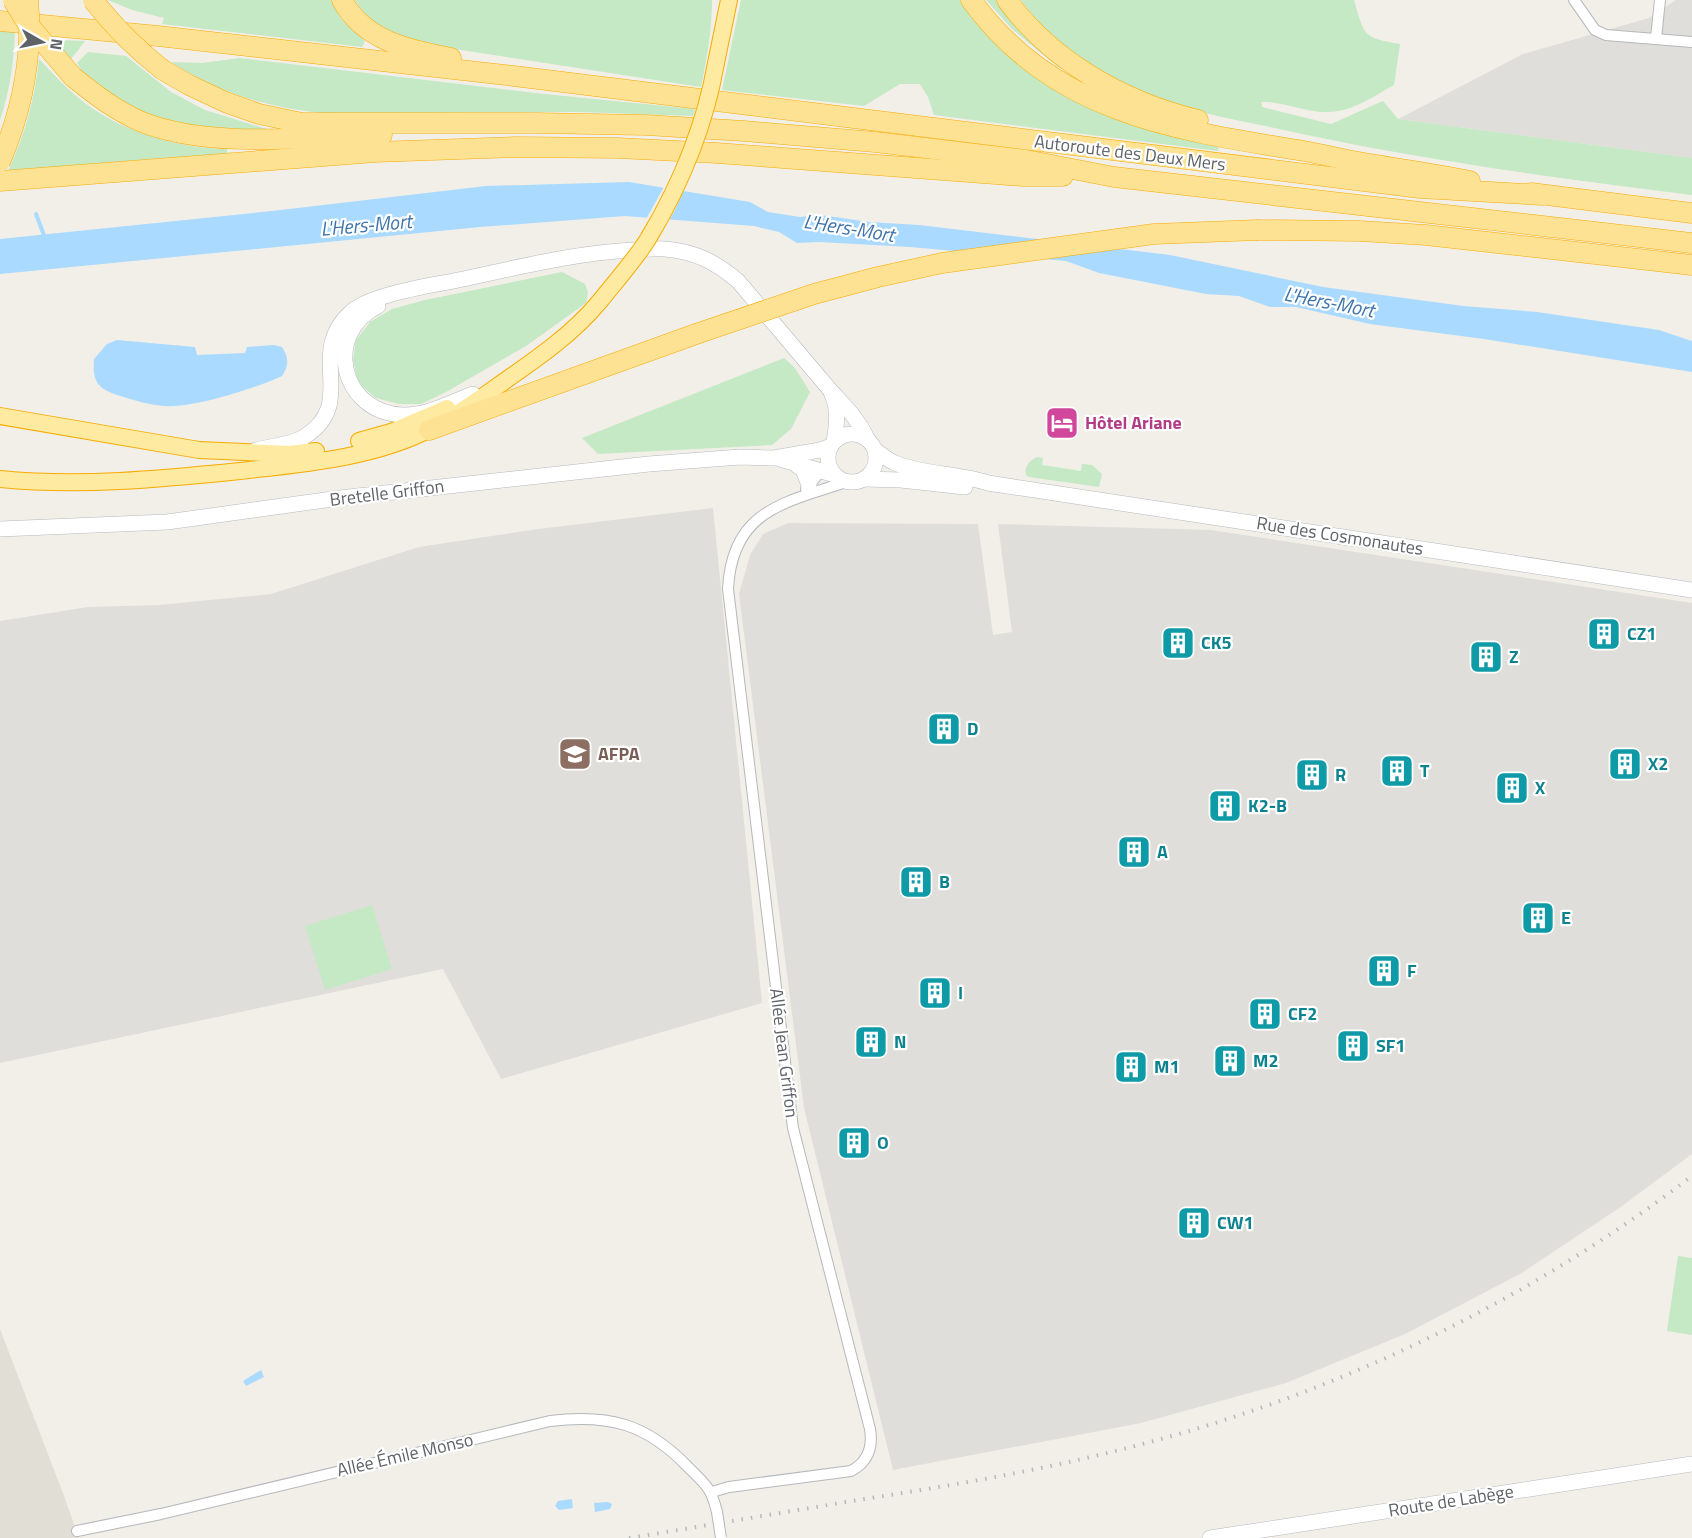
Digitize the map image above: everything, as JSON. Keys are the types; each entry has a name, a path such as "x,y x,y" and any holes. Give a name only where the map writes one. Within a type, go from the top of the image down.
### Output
{"highway":[{"path":"13,0 27,23 73,77 128,115 163,129 199,136 247,139 411,134 451,122"},
{"path":"0,162 24,84 29,42 28,0"},
{"path":"93,0 128,41 163,70 225,102 259,114 302,123 451,122 646,125 875,142 1026,160 1114,177 1692,243"},
{"path":"342,0 353,18 365,29 378,36 411,49 514,76"},
{"path":"971,0 1006,41 1052,78 1098,103 1176,128 1542,195 1692,213"},
{"path":"1007,0 1016,12 1061,55 1092,77 1119,92 1180,116 1236,129 1316,153"},
{"path":"429,430 478,400 557,344 583,321 647,240 677,185 701,125 716,63 726,4"},
{"path":"0,21 514,76"},
{"name":"Autoroute des Deux Mers","path":"514,76 1420,188 1542,195"},
{"path":"0,181 375,152 515,147 618,148 717,153 1023,176 1114,177"},
{"path":"0,479 92,483 162,479 324,461 386,446 813,294 942,263 1143,235 1258,230 1426,235 1692,265"},
{"path":"0,416 199,450 289,453 325,450 391,432 420,421 473,394 541,348 600,301"}],"main road":[{"path":"252,451 303,438 327,413 332,400 330,346 336,327 351,311 368,301 408,291 575,255 663,249 706,258 721,267 738,281 861,425 871,444 876,463 864,480 852,482 833,472 832,444 837,415 835,400 830,389"},
{"path":"408,291 371,309 354,325 345,348 345,370 352,389 365,403 385,412 402,416 418,414 473,394"},
{"path":"832,444 846,434 860,435 871,444"},
{"name":"Bretelle Griffon","path":"0,529 167,522 340,498 649,464 740,457 774,458 820,450 832,444"},
{"name":"Rue des Cosmonautes","path":"871,444 895,463 917,469 970,477 988,483 1692,590"},
{"name":"Bretelle Griffon","path":"774,458 833,472"},
{"path":"795,464 803,470 806,490"},
{"name":"Rue des Cosmonautes","path":"864,480 901,480 969,488 988,483"},
{"name":"Route de Labège","path":"1210,1538 1692,1464"}],"street":[{"path":"1574,0 1595,30 1606,35 1692,42"},
{"path":"1656,38 1660,0"},
{"name":"Allée Jean Griffon","path":"806,490 833,472"},
{"name":"Allée Jean Griffon","path":"712,1492 729,1487 851,1471 863,1463 871,1444 870,1429 793,1128 728,589 731,560 741,537 762,515 833,472"},
{"name":"Allée Émile Monso","path":"77,1531 161,1514 550,1420 575,1418 602,1419 642,1430 677,1456 712,1492"},
{"path":"712,1492 721,1538"}],"shaded area":[{"path":"1676,0 1692,0 1692,158 1398,119 1523,54 1649,18"},
{"name":"AFPA","path":"713,508 762,1003 501,1079 443,969 0,1063 0,621 88,607 159,605 271,594 419,547 538,529"},
{"path":"788,523 978,524 993,635 1012,632 998,524 1211,530 1692,603 1692,1154 1622,1206 1520,1274 1405,1334 1286,1383 1141,1423 893,1470 804,1108 739,594 750,555 763,534"},
{"path":"0,1329 64,1496 79,1538 0,1538"}],"green space":[{"path":"108,0 332,0 341,19 365,41 362,47 162,24 164,18 132,10"},
{"path":"355,0 712,0 709,44 701,87 435,46 401,36 380,26 370,19"},
{"path":"741,0 960,0 1034,76 1057,92 1087,106 1219,146 1218,151 934,115 928,97 920,84 900,84 864,106 722,90"},
{"path":"986,0 1000,0 1062,64 1059,68 1012,29"},
{"path":"1021,0 1354,0 1360,21 1367,33 1379,40 1400,44 1394,85 1361,103 1335,112 1317,112 1269,102 1261,102 1262,107 1331,124 1383,101 1398,119 1692,158 1692,195 1433,159 1222,117 1166,102 1130,87 1099,70 1070,50 1032,14"},
{"path":"0,28 15,29 11,75 0,120"},
{"path":"55,40 85,41 71,59"},
{"path":"88,52 126,56 171,92 205,110 267,129 267,132 189,128 133,111 87,79 77,63"},
{"path":"240,58 544,94 695,109 693,116 579,112 321,113 281,107 243,97 207,82 171,62 202,63"},
{"path":"39,59 86,104 118,123 171,142 227,149 228,155 161,158 8,171 28,116"},
{"path":"562,272 585,284 588,292 586,303 526,346 446,392 421,404 399,404 376,398 358,383 353,360 356,340 370,322 392,309"},
{"path":"784,358 795,368 810,392 791,429 772,445 598,454 582,438"},
{"path":"1037,457 1043,458 1042,465 1081,471 1082,464 1092,465 1102,474 1099,487 1029,477 1026,475 1027,466"},
{"path":"372,905 392,969 325,990 305,926"},
{"path":"1678,1256 1692,1258 1692,1335 1667,1331"}],"water":[{"name":"L'Hers-Mort","path":"629,182 750,202 768,212 800,217 821,215 869,222 919,225 1170,255 1323,287 1463,306 1537,312 1659,330 1692,341 1692,372 1484,339 1370,324 1296,307 1270,307 1239,296 1206,294 1099,273 1066,261 910,247 797,243 779,232 754,226 625,216 480,227 0,274 0,239 486,186"},
{"path":"117,340 195,347 197,355 245,353 247,347 274,345 282,347 287,358 287,365 282,376 229,395 186,405 155,405 109,392 96,381 94,359 107,344"},
{"path":"261,1370 264,1377 246,1386 243,1381"},
{"path":"572,1499 573,1508 559,1510 555,1506 558,1501"},
{"path":"594,1503 612,1504 610,1509 595,1512"}],"pier":[{"path":"665,185 685,188 674,212 668,222 645,221"}],"waterway":[{"path":"36,214 45,238"}],"railway":[{"path":"629,1538 1037,1469 1135,1446 1210,1425 1284,1400 1427,1339 1496,1303 1564,1264 1629,1222 1692,1176"}],"place":[{"name":"Hôtel Ariane","path":"1062,423"},
{"name":"CZ1","path":"1604,634"},
{"name":"CK5","path":"1178,643"},
{"name":"Z","path":"1486,657"},
{"name":"D","path":"944,729"},
{"name":"AFPA","path":"575,754"},
{"name":"X2","path":"1625,764"},
{"name":"T","path":"1397,771"},
{"name":"R","path":"1312,775"},
{"name":"X","path":"1512,788"},
{"name":"K2-B","path":"1225,806"},
{"name":"A","path":"1134,852"},
{"name":"B","path":"916,882"},
{"name":"E","path":"1538,918"},
{"name":"F","path":"1384,971"},
{"name":"I","path":"935,993"},
{"name":"CF2","path":"1265,1014"},
{"name":"N","path":"871,1042"},
{"name":"SF1","path":"1353,1046"},
{"name":"M2","path":"1230,1061"},
{"name":"M1","path":"1131,1067"},
{"name":"O","path":"854,1143"},
{"name":"CW1","path":"1194,1223"}]}
